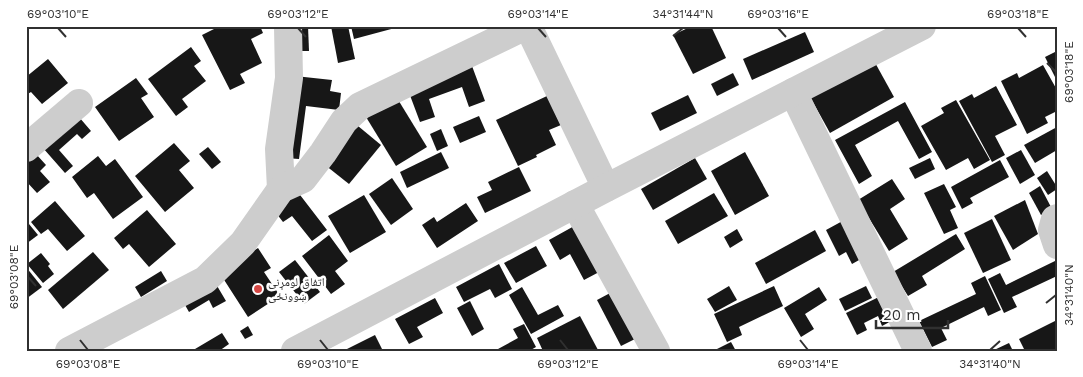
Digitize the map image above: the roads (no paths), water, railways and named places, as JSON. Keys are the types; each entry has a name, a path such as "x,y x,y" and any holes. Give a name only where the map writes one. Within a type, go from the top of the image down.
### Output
{"street":[{"path":"281,189 279,148 289,78 288,26"},
{"path":"69,351 205,280 243,243 281,189 302,179 323,153 344,121 360,106 527,26 606,188"},
{"path":"295,351 575,204 922,26"},
{"path":"793,92 918,351"},
{"path":"26,148 79,104"},
{"path":"575,204 656,351"},
{"path":"1057,218 1054,218 1052,230 1057,245"}],"place":[{"name":"اتفاق لومړنی ښوونځی","path":"258,289"}]}
